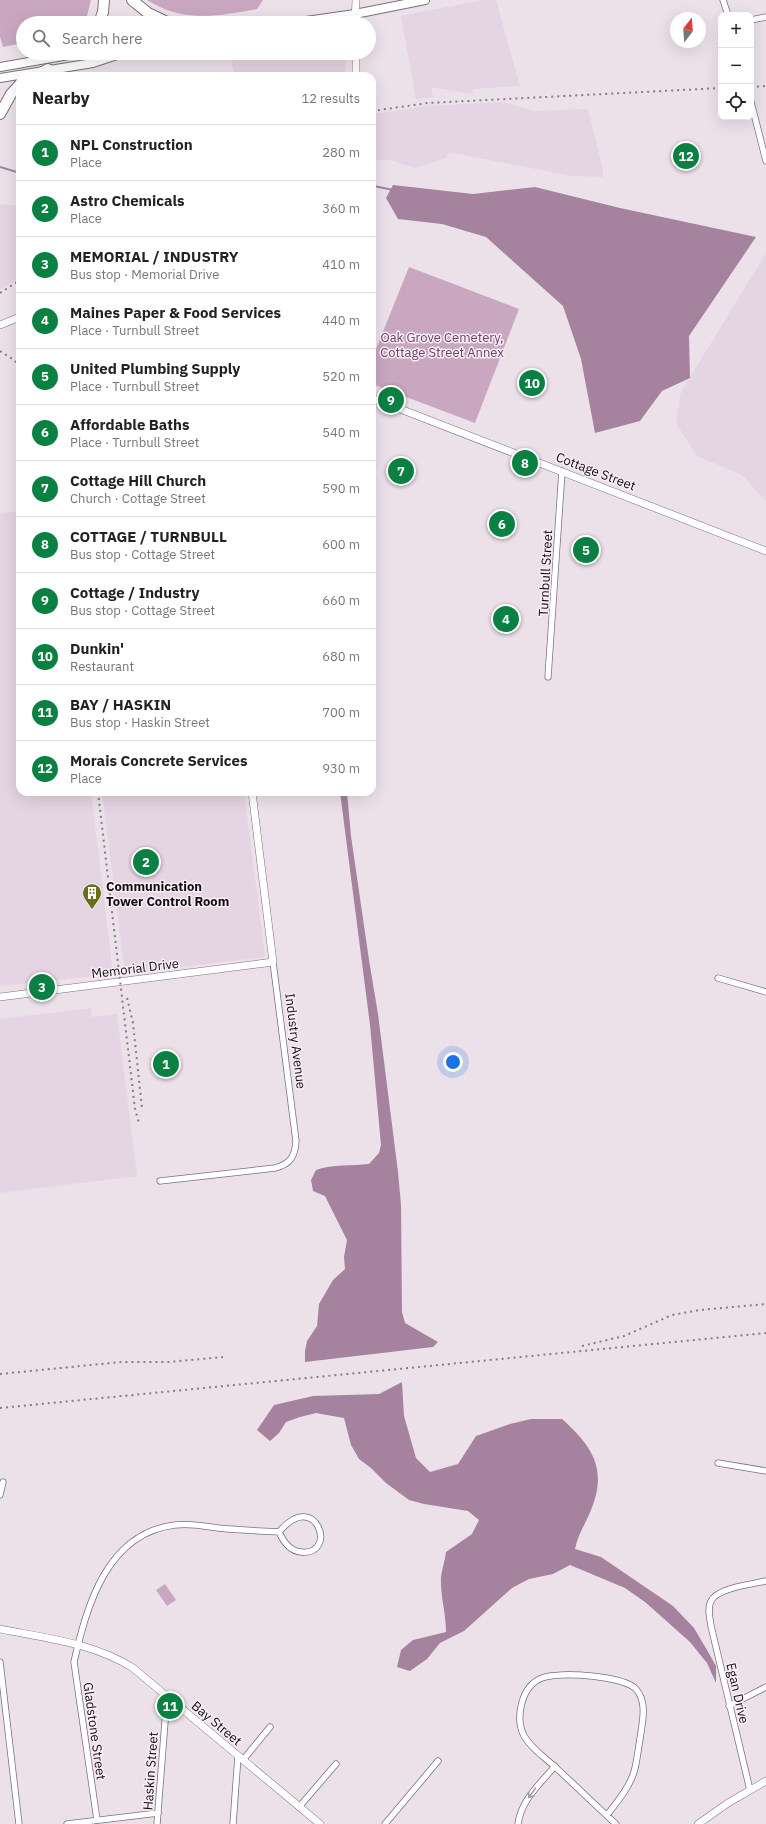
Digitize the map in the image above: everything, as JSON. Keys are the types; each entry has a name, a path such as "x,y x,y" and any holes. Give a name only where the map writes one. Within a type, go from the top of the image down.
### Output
{"highway":[{"path":"102,16 104,0"},
{"path":"132,0 148,13 154,16"},
{"path":"42,72 48,69"},
{"path":"0,114 11,94 16,88"}],"main road":[{"path":"355,14 356,0"},
{"path":"341,16 425,0"},
{"path":"0,67 34,60"},
{"path":"32,72 93,63 102,60"},
{"path":"356,60 356,72"},
{"path":"0,78 16,75"},
{"path":"0,325 16,319"},
{"name":"Cottage Street","path":"376,400 766,551"},
{"name":"Industry Avenue","path":"253,796 274,962"},
{"name":"Memorial Drive","path":"0,997 274,962"},
{"name":"Bay Street","path":"0,1629 78,1645 118,1658 133,1668 320,1824"},
{"path":"698,1824 712,1812 766,1781"}],"street":[{"path":"723,0 727,12"},
{"path":"754,19 766,16"},
{"path":"754,114 766,161"},
{"name":"Turnbull Street","path":"548,677 562,471"},
{"name":"Industry Avenue","path":"160,1181 275,1168 285,1165 293,1156 296,1149 296,1141 274,962"},
{"path":"718,978 766,992"},
{"path":"718,1464 766,1471"},
{"path":"0,1495 3,1482"},
{"path":"306,1517 314,1521 321,1531 320,1542 316,1547 309,1551 300,1552 290,1548 284,1542 279,1532 294,1518 306,1517"},
{"name":"Gladstone Street","path":"98,1820 74,1662 78,1645 95,1595 106,1568 117,1555 133,1541 146,1533 176,1525 197,1525 279,1532"},
{"name":"Egan Drive","path":"750,1790 708,1610 710,1601 715,1595 727,1590 766,1581"},
{"path":"0,1662 19,1824"},
{"path":"607,1815 626,1790 634,1772 644,1713 643,1701 637,1690 631,1685 618,1680 568,1675 548,1676 535,1682 528,1690 520,1713 521,1727 525,1738 616,1824"},
{"path":"730,1706 766,1687"},
{"name":"Haskin Street","path":"157,1824 167,1696"},
{"path":"233,1824 241,1758 270,1728"},
{"path":"385,1824 438,1761"},
{"path":"299,1807 336,1764"},
{"path":"518,1824 525,1804 539,1784 555,1766"},
{"path":"66,1824 158,1813"}],"shaded area":[{"path":"483,0 496,0 520,86 472,89 473,94 431,87 433,97 416,99 401,16"},
{"path":"231,60 345,60 346,72 233,72"},
{"path":"502,102 535,111 588,109 603,170 603,177 572,176 449,152 446,158 414,168 390,160 376,160 376,113 428,106"},
{"path":"393,185 473,194 535,187 620,208 756,237 689,336 690,378 662,391 640,421 595,433 581,359 563,306 486,237 442,224 398,219 386,198"},
{"path":"0,204 16,206 16,280 0,290"},
{"path":"766,253 766,501 742,475 697,456 676,423 681,392"},
{"path":"16,511 16,796 91,796 113,974 0,986 0,513"},
{"path":"103,796 245,796 265,957 125,974"},
{"path":"341,796 347,796 351,836 378,1014 398,1172 401,1205 402,1312 405,1323 438,1342 433,1347 305,1362 307,1341 317,1326 319,1304 333,1280 345,1269 344,1257 347,1240 325,1196 313,1191 311,1180 316,1170 322,1168 369,1164 379,1153 381,1145 370,1025"},
{"path":"91,1008 92,1017 117,1014 137,1176 0,1193 0,1019"},
{"path":"402,1382 404,1416 416,1458 430,1472 458,1464 476,1436 510,1424 531,1419 562,1419 573,1429 589,1449 594,1459 598,1482 596,1495 591,1510 580,1533 575,1549 601,1557 673,1606 694,1628 716,1666 716,1683 707,1663 690,1642 645,1602 625,1588 570,1565 553,1574 529,1579 512,1588 464,1631 440,1643 427,1659 410,1671 397,1667 401,1650 413,1640 446,1632 441,1574 446,1552 472,1534 479,1520 468,1511 409,1500 386,1483 371,1468 359,1459 351,1445 344,1418 316,1413 300,1417 286,1422 279,1433 270,1441 257,1430 274,1405 313,1396 379,1394"}],"green space":[{"path":"0,0 91,0 87,16 16,16 16,44 3,47 0,37"},
{"path":"147,0 263,0 257,9 228,14 200,16 174,12"},
{"name":"Oak Grove Cemetery, Cottage Street Annex","path":"409,267 519,309 475,423 376,386 376,349"},
{"path":"165,1584 176,1600 167,1606 156,1590"}],"waterway":[{"path":"0,167 16,172"},
{"path":"376,186 393,190"}],"railway":[{"path":"754,87 766,86"},
{"path":"376,110 428,103 718,88"},
{"path":"0,293 16,283"},
{"path":"0,351 16,362"},
{"path":"98,796 135,1109 139,1123"},
{"path":"127,998 133,1023 142,1108"},
{"path":"582,1346 624,1336 672,1315 700,1310 766,1304"},
{"path":"0,1408 766,1333"},
{"path":"0,1374 121,1362 169,1362 223,1357"}],"place":[{"name":"Morais Concrete Services","path":"686,156"},
{"name":"Dunkin'","path":"532,383"},
{"name":"Cottage / Industry","path":"391,400"},
{"name":"COTTAGE / TURNBULL","path":"525,463"},
{"name":"Cottage Hill Church","path":"401,471"},
{"name":"Affordable Baths","path":"502,524"},
{"name":"United Plumbing Supply","path":"586,550"},
{"name":"Maines Paper & Food Services","path":"506,619"},
{"name":"Astro Chemicals","path":"146,862"},
{"name":"Communication Tower Control Room","path":"92,910"},
{"name":"MEMORIAL / INDUSTRY","path":"42,987"},
{"name":"NPL Construction","path":"166,1064"},
{"name":"BAY / HASKIN","path":"170,1706"}]}
